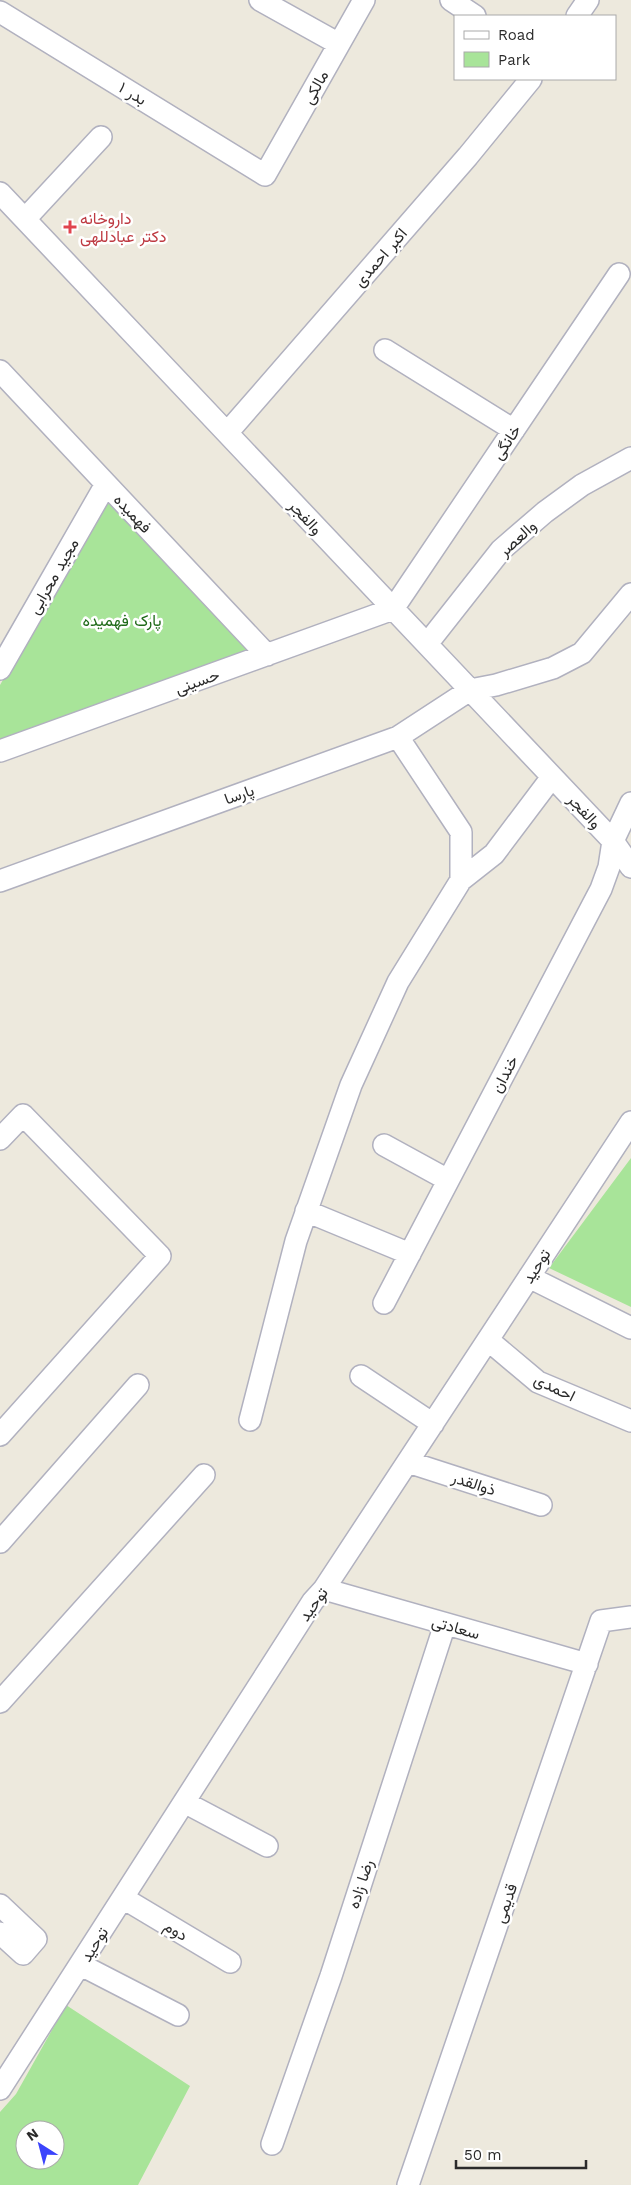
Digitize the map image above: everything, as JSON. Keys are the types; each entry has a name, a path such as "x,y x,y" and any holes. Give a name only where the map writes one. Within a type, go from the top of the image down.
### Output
{"street":[{"path":"260,0 339,44"},
{"name":"مالکی","path":"265,175 364,0"},
{"path":"451,0 474,15"},
{"name":"بدر ۱","path":"0,12 265,175"},
{"name":"اکبر احمدی","path":"227,433 468,156 531,80"},
{"path":"25,219 101,137"},
{"name":"والفجر","path":"0,193 613,841 631,867"},
{"name":"خانگی","path":"393,609 619,274"},
{"path":"385,350 514,430"},
{"name":"فهمیده","path":"0,371 267,655"},
{"name":"والعصر","path":"427,644 501,550 545,512 582,485 631,458"},
{"name":"مجید محرابی","path":"0,669 106,484"},
{"path":"470,690 496,685 553,668 582,653 631,594"},
{"name":"حسینی","path":"0,751 393,609"},
{"name":"پارسا","path":"0,881 398,737 470,690"},
{"path":"398,737 461,832 461,880"},
{"path":"250,1420 296,1241 306,1211 350,1085 398,982 461,880 494,854 552,777"},
{"name":"خندان","path":"384,1303 601,890 609,868 613,841 631,803"},
{"path":"0,1139 23,1115 160,1256 0,1435"},
{"name":"توحید","path":"0,2089 313,1601 324,1589 631,1122"},
{"path":"384,1145 448,1180"},
{"path":"306,1211 410,1254"},
{"path":"529,1277 631,1328"},
{"name":"احمدی","path":"488,1340 538,1382 631,1421"},
{"path":"361,1376 433,1424"},
{"path":"0,1542 138,1385"},
{"name":"ذوالقدر","path":"408,1462 541,1505"},
{"path":"0,1702 204,1475"},
{"name":"سعادتی","path":"324,1589 588,1664"},
{"name":"قدیمی","path":"408,2185 588,1664 601,1621 631,1617"},
{"name":"رضا زاده","path":"272,2144 331,1976 445,1624"},
{"path":"184,1802 267,1846"},
{"name":"دوم","path":"123,1898 230,1962"},
{"path":"0,1906 36,1939 23,1954 0,1933"},
{"path":"81,1965 178,2015"}],"green space":[{"name":"پارک فهمیده","path":"110,494 249,651 0,742 0,685"},
{"path":"631,1158 631,1307 549,1268"},
{"path":"66,2005 190,2086 138,2185 0,2185 0,2112 16,2094"}],"place":[{"name":"داروخانه دکتر عبادللهی","path":"70,227"}]}
